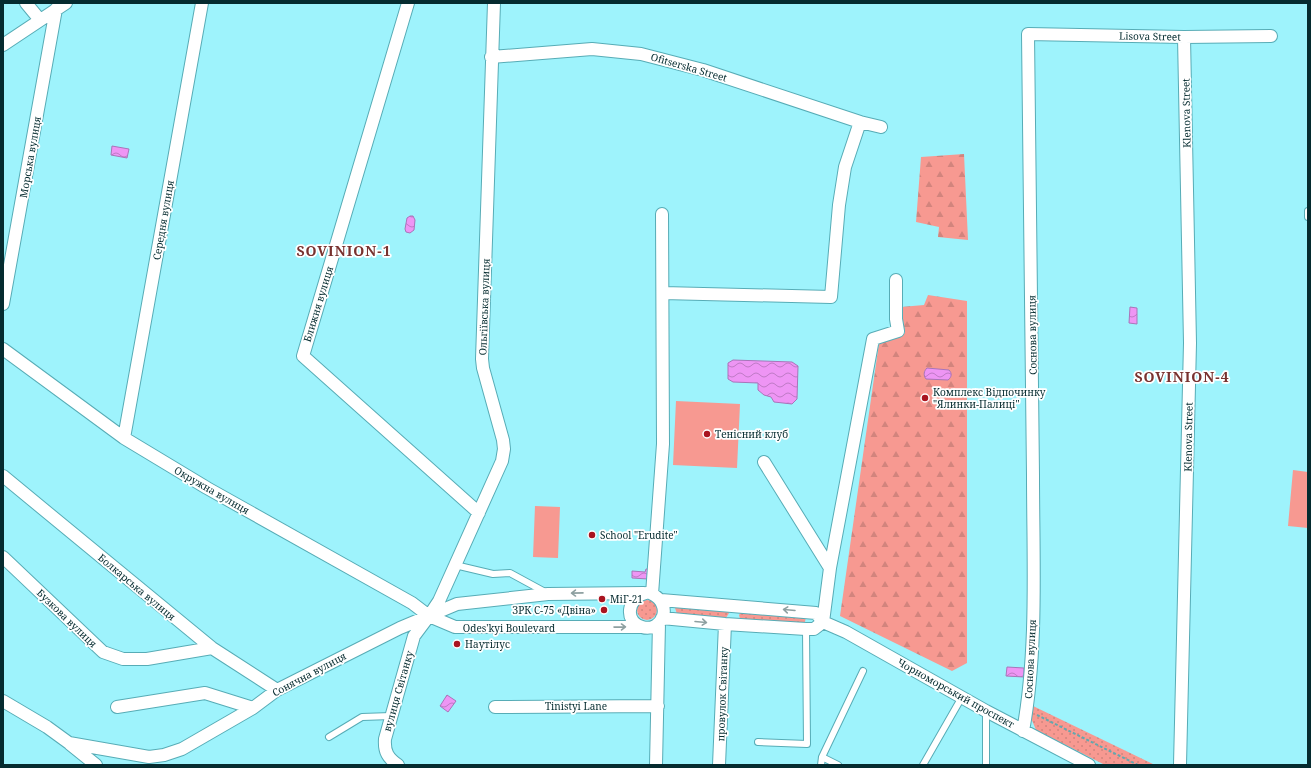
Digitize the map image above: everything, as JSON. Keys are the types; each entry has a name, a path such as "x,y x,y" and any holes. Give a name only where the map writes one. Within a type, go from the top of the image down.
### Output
{"street":[{"path":"26,3 40,20"},
{"name":"Середня вулиця","path":"124,438 202,3"},
{"name":"Ближня вулиця","path":"408,3 303,356 479,513"},
{"name":"Ольгіївська вулиця","path":"429,616 438,601 479,513 502,460 504,449 482,359 494,3"},
{"path":"3,45 61,6"},
{"name":"Морська вулиця","path":"3,304 61,6"},
{"name":"Lisova Street","path":"1028,34 1184,37 1271,36"},
{"name":"Соснова вулиця","path":"1023,731 1027,710 1033,621 1028,34"},
{"name":"Klenova Street","path":"1180,765 1190,343 1184,37"},
{"name":"Ofitserska Street","path":"491,57 592,49 641,54 703,70 860,122 881,127"},
{"path":"663,293 831,297 839,205 845,167 860,122"},
{"path":"656,765 658,706 654,605 663,444 662,214"},
{"path":"823,622 830,568 873,339 898,331 896,319 896,280"},
{"name":"Окружна вулиця","path":"3,349 124,438 207,488 412,603 429,616"},
{"path":"764,462 830,568"},
{"name":"Болкарська вулиця","path":"3,476 212,648 277,690"},
{"name":"Бузкова вулиця","path":"3,557 103,652 123,659 147,659 212,648"},
{"name":"Odes'kyi Boulevard","path":"429,616 456,604 548,594 654,605 816,613 823,622 814,629 726,624 654,605"},
{"path":"639,625 631,617 630,611 632,603 654,605"},
{"name":"Odes'kyi Boulevard","path":"429,616 455,627 583,628 639,625 654,626 654,605"},
{"name":"Сонячна вулиця","path":"69,743 149,757 164,755 182,749 253,708 277,690 400,628 429,616"},
{"name":"вулиця Світанку","path":"398,765 386,754 384,748 385,739 390,716 414,636 429,616"},
{"name":"Чорноморський проспект","path":"823,622 846,632 986,711 1090,765"},
{"name":"провулок Світанку","path":"719,765 726,624"},
{"path":"117,707 205,693 253,708"},
{"path":"3,702 47,727 96,765"},
{"name":"Tinistyi Lane","path":"495,707 658,706"}],"lane":[{"path":"1308,211 1308,217"},
{"path":"455,565 493,574 510,573 548,594"},
{"path":"758,742 807,744 806,629"},
{"path":"821,765 822,756 863,671"},
{"path":"923,765 962,697"},
{"path":"986,711 986,765"},
{"path":"330,736 362,717 390,716"},
{"path":"822,756 838,765"}],"path":[{"path":"1027,710 1138,765"}],"green space":[{"path":"964,154 968,240 938,237 939,227 916,222 921,157"},
{"path":"928,295 967,301 967,663 952,671 840,616 879,343 905,333 901,307 924,305"},
{"name":"Тенісний клуб","path":"676,401 740,404 737,468 673,465"},
{"path":"1293,470 1308,472 1308,528 1288,526"},
{"path":"535,506 560,507 558,558 533,557"},
{"path":"643,600 651,600 657,606 657,614 651,620 643,620 637,614 637,606"},
{"path":"675,608 728,611 729,613 726,618 677,614"},
{"path":"741,612 806,617 804,626 740,619 739,615"},
{"path":"1033,706 1155,765 1105,765 1036,730 1031,718"}],"water":[{"path":"112,146 129,149 127,158 111,155"},
{"path":"413,216 415,220 414,230 410,233 406,232 405,229 407,218"},
{"path":"1130,307 1137,308 1137,324 1129,323"},
{"path":"733,360 792,362 798,366 797,399 792,404 774,402 771,397 764,395 758,390 758,383 733,382 728,379 728,363"},
{"path":"927,368 949,370 951,376 948,380 926,379 924,373"},
{"path":"646,569 649,569 648,579 632,578 632,571 645,572"},
{"path":"1007,667 1024,668 1024,677 1006,676"},
{"path":"447,695 456,701 448,712 440,706"}],"place":[{"name":"Комплекс Відпочинку \"Ялинки-Палиці\"","path":"925,398"},
{"name":"Тенісний клуб","path":"707,434"},
{"name":"School \"Erudite\"","path":"592,535"},
{"name":"МіГ-21","path":"602,599"},
{"name":"ЗРК С-75 «Двіна»","path":"604,610"},
{"name":"Наутілус","path":"457,644"}],"district":[{"name":"SOVINION-1","path":"344,251"},
{"name":"SOVINION-4","path":"1182,377"}]}
